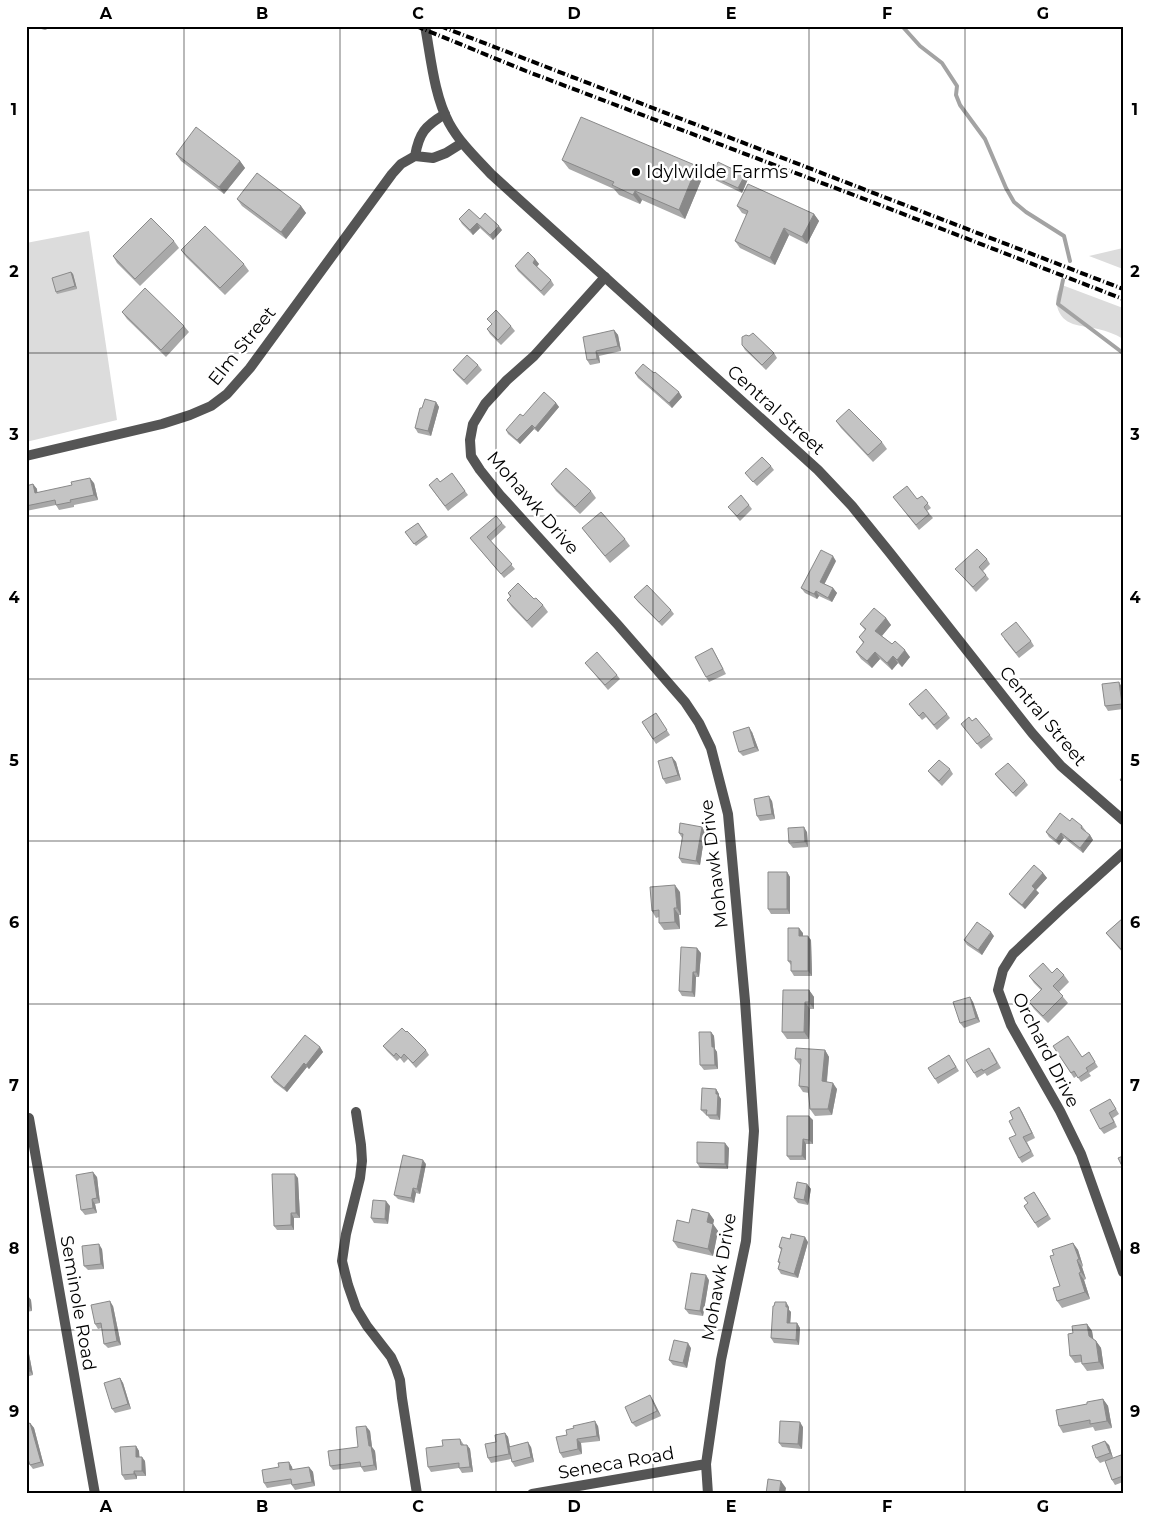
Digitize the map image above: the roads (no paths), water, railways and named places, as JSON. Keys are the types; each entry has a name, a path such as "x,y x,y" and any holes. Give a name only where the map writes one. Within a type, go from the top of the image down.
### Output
{"street":[{"name":"Central Street","path":"425,26 432,67 444,114 462,143 491,174 836,488 890,553 1032,733 1061,766 1123,820"},
{"path":"444,114 430,123 417,140 415,156 433,158 446,153 462,143"},
{"name":"Elm Street","path":"26,456 182,418 205,409 227,394 250,368 392,174 402,164 415,156"},
{"name":"Mohawk Drive","path":"605,277 534,356 507,380 485,404 473,424 470,440 471,456 500,495 685,702 712,748 728,814 745,1001 754,1131 746,1240 721,1360 706,1464 708,1494"},
{"name":"Orchard Drive","path":"1123,853 1013,954 1003,970 998,990 1011,1025 1060,1111 1081,1154 1123,1272"},
{"path":"356,1112 362,1161 342,1261 356,1308 367,1326 387,1351 400,1380 417,1494"},
{"name":"Seminole Road","path":"29,1118 95,1494"},
{"name":"Seneca Road","path":"532,1494 706,1464"}],"waterway":[{"path":"39,26 45,28 48,26"},
{"path":"902,26 920,46 942,63 957,86 956,95 960,105 985,139 1014,202 1026,212 1064,236 1070,261"},
{"path":"1063,280 1058,304 1123,353"}],"railway":[{"path":"416,26 526,71 1123,299"},
{"path":"440,26 1123,289"}],"place":[{"name":"Idylwilde Farms","path":"636,172"}]}
